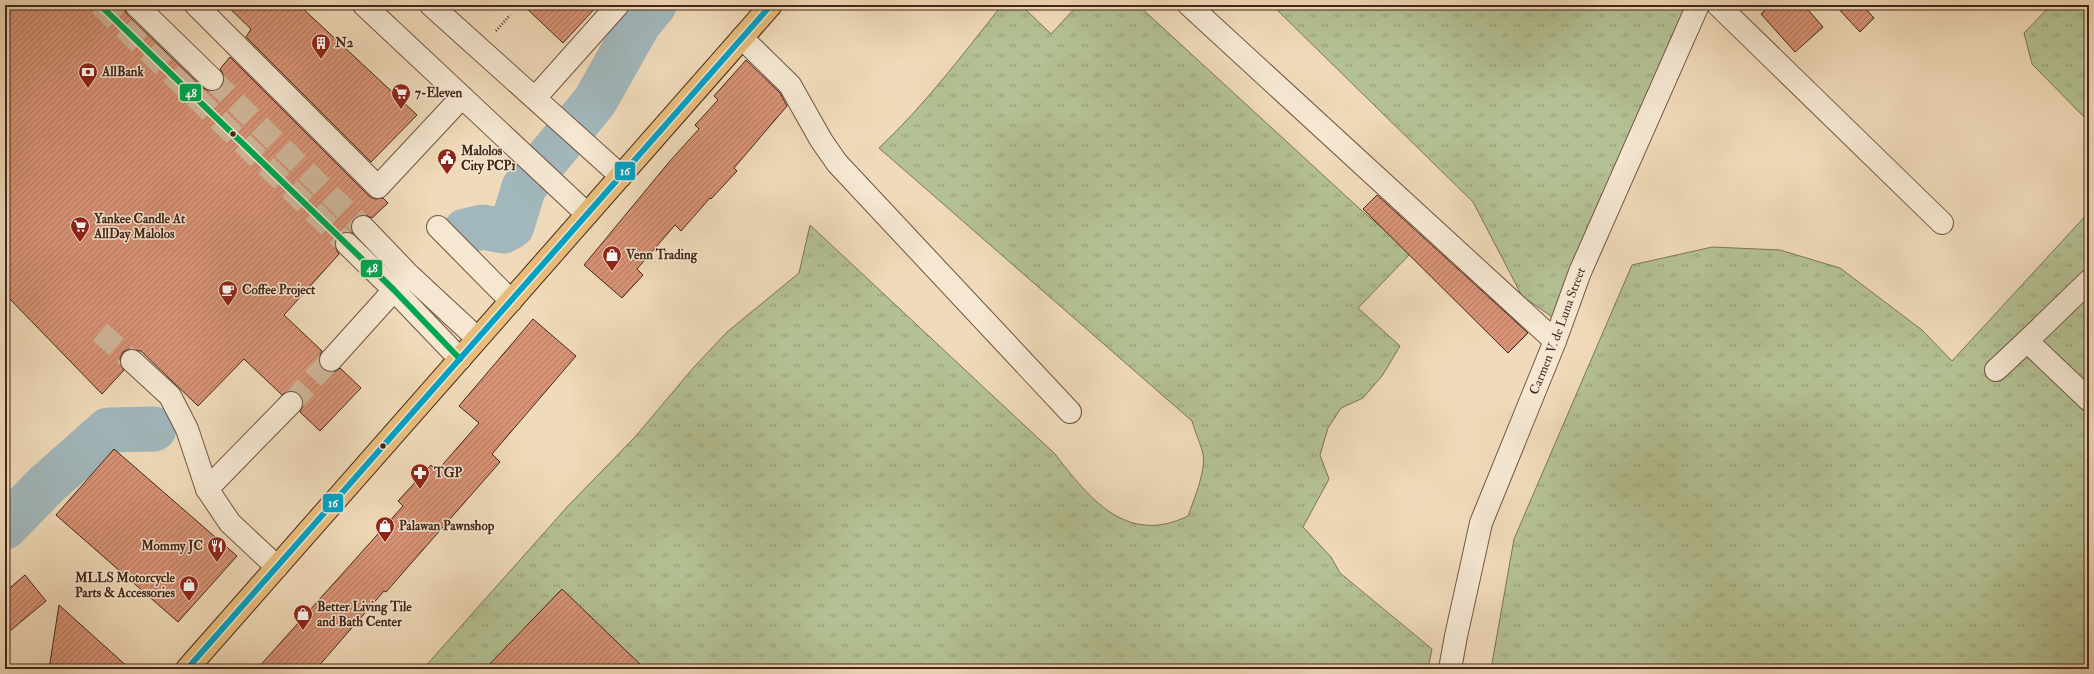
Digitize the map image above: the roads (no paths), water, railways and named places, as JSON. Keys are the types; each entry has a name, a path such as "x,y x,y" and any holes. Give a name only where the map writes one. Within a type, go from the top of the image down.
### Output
{"highway":[{"path":"188,669 771,5"}],"street":[{"path":"136,5 212,79"},
{"path":"196,5 378,187 462,97"},
{"path":"364,5 558,189 587,214"},
{"path":"431,5 621,176"},
{"path":"542,105 618,5"},
{"path":"1189,5 1555,341"},
{"name":"Carmen V. de Luna Street","path":"1450,669 1481,523 1555,341 1580,272 1698,5"},
{"path":"1718,5 1942,224"},
{"path":"742,38 790,85 820,140 837,163 1070,412"},
{"path":"363,227 401,282 460,359"},
{"path":"438,227 511,301"},
{"path":"347,244 478,338"},
{"path":"1996,370 2089,281"},
{"path":"331,360 401,282"},
{"path":"2027,341 2089,400"},
{"path":"132,361 170,396 187,429 207,489 230,523 277,567"},
{"path":"207,489 291,403"}],"waterway":[{"path":"465,231 483,227 503,231 512,226 524,187 595,101 639,23 654,5"},
{"path":"5,527 47,484 108,430 154,429"}],"tunnel":[{"path":"100,5 347,244"},
{"path":"212,79 363,227"},
{"path":"100,332 132,361"},
{"path":"291,403 331,360"}],"place":[{"name":"N2","path":"321,60"},
{"name":"AllBank","path":"88,89"},
{"name":"7-Eleven","path":"401,110"},
{"name":"Malolos City PCP1","path":"447,175"},
{"name":"Yankee Candle At AllDay Malolos","path":"80,243"},
{"name":"Venn Trading","path":"612,272"},
{"name":"Coffee Project","path":"228,307"},
{"name":"TGP","path":"420,490"},
{"name":"Palawan Pawnshop","path":"385,543"},
{"name":"Mommy JC","path":"217,563"},
{"name":"MLLS Motorcycle Parts & Accessories","path":"189,602"},
{"name":"Better Living Tile and Bath Center","path":"303,631"}]}
